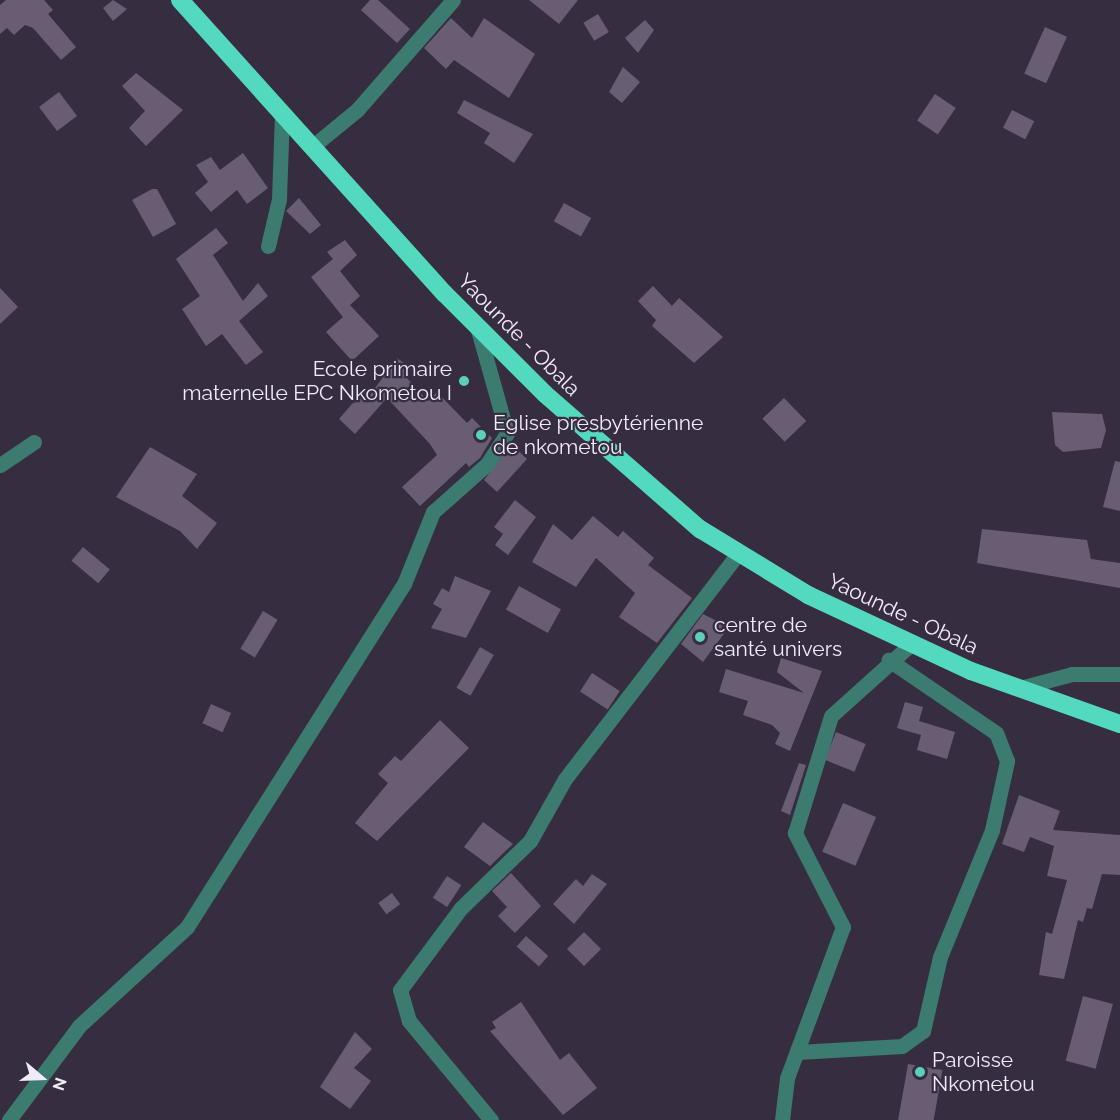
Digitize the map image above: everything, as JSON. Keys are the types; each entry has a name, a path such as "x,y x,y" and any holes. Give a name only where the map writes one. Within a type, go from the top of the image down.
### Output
{"highway":[{"name":"Yaounde - Obala","path":"180,0 477,326 648,488 739,552 808,594 912,643 1020,688 1120,724"}],"street":[{"path":"312,146 357,110 453,0"},
{"path":"268,246 279,199 282,112"},
{"path":"9,1120 79,1026 187,927 404,584 433,512 487,464 507,433 477,326"},
{"path":"0,465 34,442"},
{"path":"491,1120 409,1021 400,990 461,908 530,841 565,778 739,552"},
{"path":"782,1120 787,1078 843,927 795,833 831,716 889,660 912,643"},
{"path":"798,1052 902,1046 923,1031 940,957 992,830 1007,761 996,733 889,660"},
{"path":"1020,688 1072,674 1120,674"}],"building":[{"path":"6,0 44,0 53,10 48,14 76,47 61,60 33,28 25,25 14,35 7,28 0,34 0,5"},
{"path":"113,0 127,9 113,21 103,8"},
{"path":"370,0 378,0 410,29 397,43 361,10"},
{"path":"529,0 578,0 559,24"},
{"path":"598,14 609,32 594,41 583,23"},
{"path":"451,18 472,38 484,18 535,54 509,98 454,60 446,69 424,48"},
{"path":"645,20 654,30 638,53 625,38"},
{"path":"1045,27 1067,37 1046,83 1024,74"},
{"path":"623,67 640,82 622,103 609,92"},
{"path":"136,73 183,110 146,146 129,128 145,111 122,86"},
{"path":"59,92 77,116 57,131 39,107"},
{"path":"935,94 956,108 938,135 917,121"},
{"path":"464,100 533,134 514,163 484,143 490,133 457,113"},
{"path":"1012,110 1034,121 1025,139 1003,128"},
{"path":"243,153 268,188 247,204 237,190 211,212 195,193 208,182 196,165 211,157 220,170"},
{"path":"152,189 157,189 176,224 153,237 132,200"},
{"path":"299,198 321,225 310,234 286,211"},
{"path":"564,203 591,218 581,236 554,221"},
{"path":"216,228 228,243 213,255 243,301 258,283 268,296 239,321 263,352 246,365 222,334 206,346 182,309 200,296 176,259"},
{"path":"345,240 357,255 340,271 360,296 350,305 379,336 352,361 326,332 343,317 311,277 333,259 327,252"},
{"path":"653,286 672,306 679,298 723,337 694,363 652,326 656,320 638,301"},
{"path":"0,288 18,307 0,324"},
{"path":"397,358 411,368 405,376 428,401 437,392 467,423 472,418 492,438 480,458 469,467 466,463 420,506 402,487 437,455 430,444 387,398 355,434 339,419 364,390 370,395"},
{"path":"784,398 806,421 785,442 762,419"},
{"path":"1052,412 1102,414 1106,430 1101,448 1063,452 1055,445"},
{"path":"511,444 527,459 497,492 484,480"},
{"path":"150,447 197,474 182,496 217,523 197,549 180,531 116,497"},
{"path":"1115,461 1120,462 1120,511 1103,507"},
{"path":"515,500 536,517 508,555 495,545 503,534 494,527"},
{"path":"593,516 618,537 623,531 654,558 648,565 692,598 657,643 619,617 635,593 596,558 576,587 532,562 553,524 572,540"},
{"path":"982,529 1087,540 1091,559 1120,563 1120,588 977,563"},
{"path":"83,547 110,569 98,583 71,561"},
{"path":"455,576 491,591 466,638 431,628 442,609 433,604 442,588 449,592"},
{"path":"519,586 561,609 548,633 506,610"},
{"path":"263,611 278,620 255,657 240,649"},
{"path":"703,614 729,627 703,662 681,644"},
{"path":"480,647 494,655 470,696 456,688"},
{"path":"781,658 822,671 790,751 775,744 780,733 772,725 743,715 748,701 719,692 726,669 804,693 777,672"},
{"path":"592,673 620,691 608,709 580,691"},
{"path":"905,702 923,707 919,721 955,732 947,759 917,750 921,735 897,728"},
{"path":"211,704 231,713 223,732 202,723"},
{"path":"440,720 469,748 377,841 355,823 388,783 378,774 395,756 401,761"},
{"path":"836,732 866,744 854,772 825,760"},
{"path":"799,763 806,765 790,815 781,811"},
{"path":"1019,795 1060,811 1053,830 1120,835 1120,875 1102,874 1092,909 1087,908 1083,922 1078,920 1064,979 1039,975 1046,932 1052,934 1067,880 1047,876 1054,846 1030,837 1024,852 1002,844"},
{"path":"843,803 876,817 855,866 822,852"},
{"path":"483,822 513,844 490,866 464,847"},
{"path":"511,873 541,906 515,933 498,916 507,907 492,891"},
{"path":"592,874 607,884 574,924 553,904 576,879 583,886"},
{"path":"447,876 461,885 447,907 433,898"},
{"path":"392,893 400,904 386,914 378,903"},
{"path":"584,932 601,949 584,966 567,949"},
{"path":"526,936 548,956 539,966 517,946"},
{"path":"1083,996 1113,1004 1096,1069 1066,1061"},
{"path":"521,1002 560,1060 569,1053 597,1088 563,1115 490,1031 496,1028 492,1022"},
{"path":"355,1032 372,1049 354,1068 371,1081 350,1109 320,1087"},
{"path":"908,1064 942,1070 934,1120 898,1120"}],"place":[{"name":"Ecole primaire maternelle EPC Nkometou I","path":"464,381"},
{"name":"Eglise presbytérienne de nkometou","path":"481,435"},
{"name":"centre de santé univers","path":"700,637"},
{"name":"Paroisse Nkometou","path":"920,1072"}]}
